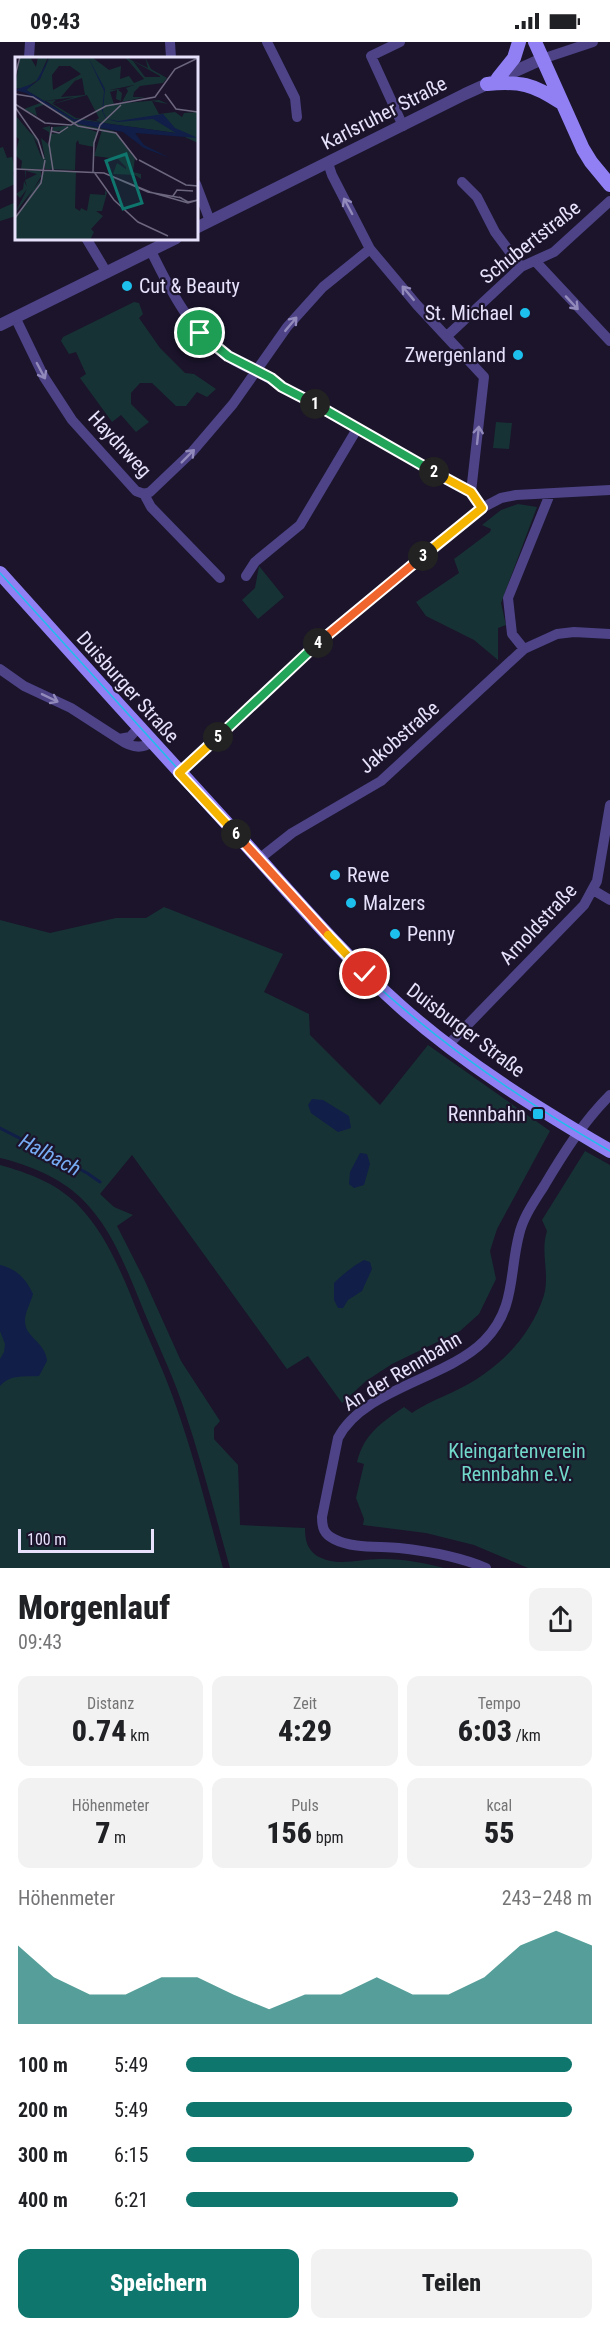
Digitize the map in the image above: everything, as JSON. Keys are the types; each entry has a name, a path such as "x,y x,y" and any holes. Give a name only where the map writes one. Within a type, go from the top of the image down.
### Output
{"main road":[{"path":"492,81 514,58 519,42"},
{"path":"535,42 561,103 591,162 610,185"},
{"path":"492,81 532,85 561,103"},
{"name":"Duisburger Straße","path":"0,573 179,773 365,974 448,1045 541,1110 610,1151"}],"street":[{"path":"29,57 30,42"},
{"path":"170,42 171,57"},
{"path":"267,42 295,98 297,117"},
{"path":"400,42 371,56 403,126"},
{"name":"Karlsruher Straße","path":"198,227 492,81 542,59 593,42"},
{"path":"328,163 370,249 484,377 471,492"},
{"path":"462,182 477,197 495,232 521,267"},
{"path":"198,188 210,221"},
{"name":"Schubertstraße","path":"447,336 521,267 554,252 610,201"},
{"path":"87,240 107,273"},
{"path":"0,325 172,240"},
{"path":"144,494 150,492 192,452 246,388 255,370 287,327 323,286 370,249"},
{"path":"151,251 171,291 200,333 228,356 471,492 482,508"},
{"path":"536,262 610,341"},
{"name":"Haydnweg","path":"16,319 44,377 72,420 136,491 144,494 151,507 220,578"},
{"path":"246,576 255,562 300,525 357,429"},
{"path":"179,773 329,633 482,508 501,498 610,490"},
{"path":"524,650 512,634 508,598 550,494"},
{"name":"Jakobstraße","path":"259,859 292,833 381,781 524,650 557,634 574,632 610,634"},
{"path":"0,669 12,679 71,708 126,745 141,747 152,742"},
{"path":"119,739 130,737 139,727"},
{"name":"Arnoldstraße","path":"448,1045 585,905 600,869 610,805"},
{"path":"593,890 610,900"},
{"name":"An der Rennbahn","path":"486,1568 444,1556 401,1548 349,1545 335,1540 326,1533 322,1527 322,1517 338,1438 357,1415 394,1392 460,1359 485,1340 502,1315 512,1287 519,1235 525,1217 578,1132 610,1095"}],"green space":[{"path":"3,147 7,158 12,157 15,168 13,172 15,184 0,191 0,148"},
{"path":"15,202 15,216 0,221 0,209"},
{"path":"134,302 139,303 143,314 139,318 160,348 185,373 194,374 216,389 207,397 197,392 186,406 176,406 152,383 140,383 131,393 131,404 149,422 136,432 121,415 112,422 80,378 86,374 76,352 69,354 61,341 63,337"},
{"path":"496,422 512,423 509,449 493,448"},
{"path":"518,504 537,507 501,603 506,625 498,628 498,660 474,640 426,616 416,602 459,573 454,559 490,532 491,529 482,525 501,510"},
{"path":"259,566 284,597 258,619 242,600 255,588"},
{"path":"164,907 283,954 264,992 309,1014 310,1035 380,1105 428,1045 550,1131 497,1229 490,1251 496,1279 479,1314 460,1331 392,1364 366,1381 342,1403 308,1356 287,1369 132,1155 100,1194 114,1207 133,1215 117,1226 181,1361 220,1421 214,1428 214,1439 238,1465 240,1525 305,1528 309,1547 317,1556 325,1560 342,1562 392,1559 444,1568 230,1568 202,1466 179,1394 125,1265 110,1236 92,1210 63,1184 33,1168 0,1158 0,920 50,933 116,918 146,918"},
{"name":"Kleingartenverein Rennbahn e.V.","path":"585,1151 610,1165 610,1568 528,1568 474,1545 426,1533 363,1525 364,1519 356,1498 364,1464 357,1462 364,1444 374,1430 404,1407 412,1413 483,1375 509,1353 530,1326 546,1287 544,1247 547,1231 542,1220"},
{"path":"0,1165 21,1171 59,1189 87,1215 106,1243 121,1272 172,1395 195,1466 223,1568 0,1568"}],"water":[{"path":"312,1099 323,1100 349,1116 351,1128 338,1132 311,1113 308,1105"},
{"path":"360,1153 367,1154 370,1164 364,1185 354,1188 349,1184 350,1172"},
{"path":"364,1260 370,1262 372,1269 362,1291 348,1300 343,1308 338,1308 334,1300 334,1283"},
{"path":"0,1265 20,1275 33,1294 26,1314 26,1327 43,1349 47,1361 39,1376 13,1378 0,1386 0,1359 5,1344 0,1331"}],"waterway":[{"name":"Halbach","path":"0,1128 100,1182"}],"tram line":[{"path":"0,573 365,975 452,1048 514,1092 610,1151"}],"place":[{"name":"Cut & Beauty","path":"127,286"},
{"name":"St. Michael","path":"525,313"},
{"name":"Zwergenland","path":"518,355"},
{"name":"Rewe","path":"335,875"},
{"name":"Malzers","path":"351,903"},
{"name":"Penny","path":"395,934"},
{"name":"Rennbahn","path":"538,1114"}],"route":[{"path":"200,333 242,365 271,378 282,387 471,492 482,508 329,633 179,773 365,974"}]}
